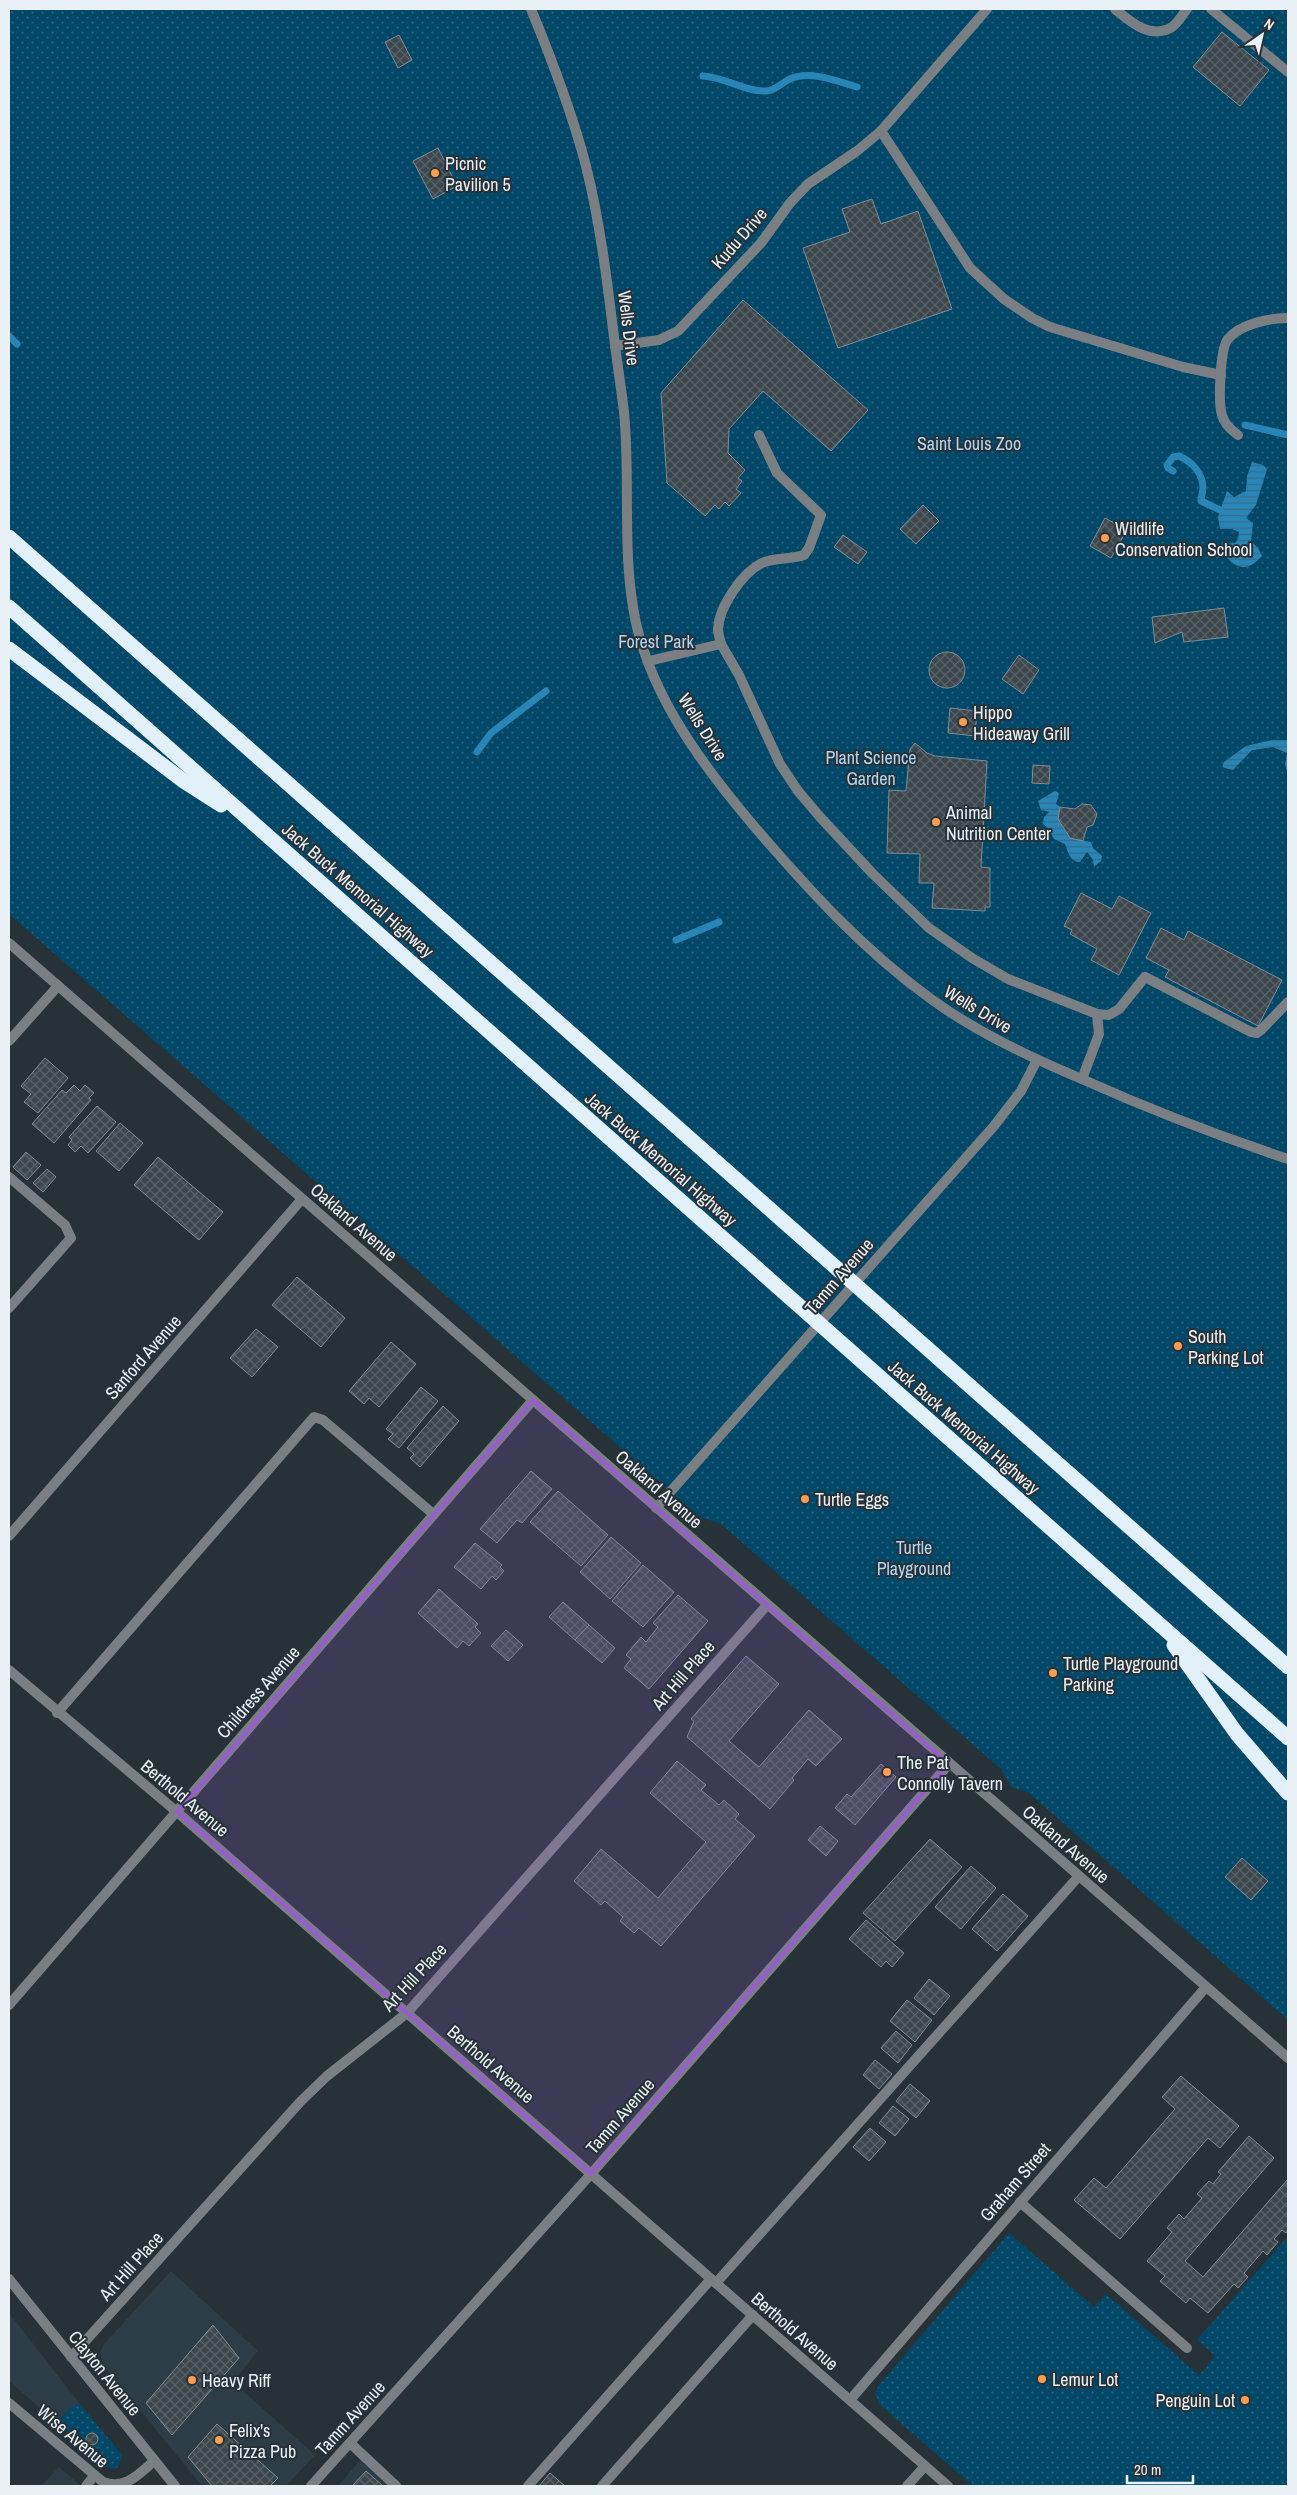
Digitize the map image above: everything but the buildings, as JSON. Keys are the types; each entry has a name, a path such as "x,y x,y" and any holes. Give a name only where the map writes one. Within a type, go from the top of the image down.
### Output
{"highway":[{"name":"Jack Buck Memorial Highway","path":"9,537 1288,1667"},
{"name":"Jack Buck Memorial Highway","path":"9,608 1288,1738"},
{"path":"9,649 185,782 258,827"},
{"path":"1162,1627 1237,1734 1288,1793"}],"street":[{"name":"Wells Drive","path":"531,9 556,70 587,168 602,246 624,415 630,591 637,627 666,700 692,746 737,806 825,907 878,957 928,997 990,1037 1037,1060 1190,1124 1288,1159"},
{"name":"Kudu Drive","path":"615,346 659,340 678,331 761,243 790,203 808,184 857,151 880,131 987,9"},
{"path":"1115,9 1138,28 1157,31 1172,27 1187,9"},
{"path":"1211,9 1288,72"},
{"path":"880,131 970,268 1004,299 1032,318 1050,327 1174,364 1221,375"},
{"path":"1238,436 1222,417 1220,402 1221,375 1226,342 1232,336 1272,318 1288,318"},
{"path":"759,435 776,473 820,515 811,544 804,555 763,563 751,570 723,610 718,628 721,644 740,675 780,764 804,798 872,874 929,928 972,958 1008,979 1097,1014 1109,1015 1119,1009 1145,977 1251,1032 1257,1033 1262,1030 1288,1002"},
{"path":"649,661 721,644"},
{"name":"Oakland Avenue","path":"9,943 1288,2058"},
{"path":"9,1041 58,986"},
{"path":"1082,1079 1099,1034 1097,1014"},
{"name":"Tamm Avenue","path":"656,1508 994,1126 1021,1090 1037,1060"},
{"path":"9,1177 65,1225 71,1238 9,1308"},
{"name":"Sanford Avenue","path":"9,1536 302,1199"},
{"name":"Childress Avenue","path":"9,2005 177,1812 432,1513 532,1400"},
{"path":"57,1713 314,1418 323,1420 432,1513"},
{"name":"Art Hill Place","path":"71,2357 301,2101 327,2076 407,2013 767,1604"},
{"name":"Berthold Avenue","path":"9,1670 57,1713 177,1812 948,2486"},
{"name":"Tamm Avenue","path":"311,2486 591,2174 949,1764"},
{"path":"528,2486 1079,1876"},
{"name":"Graham Street","path":"850,2400 1206,1987"},
{"path":"1020,2202 1187,2348"},
{"name":"Clayton Avenue","path":"9,2279 175,2486"},
{"path":"602,2486 753,2315"},
{"name":"Wise Avenue","path":"9,2403 94,2476 110,2485 122,2486 138,2476 154,2461"},
{"path":"350,2443 396,2486"},
{"path":"907,2486 924,2466"},
{"path":"86,2486 94,2476"}],"highlighted area":[{"path":"533,1400 949,1764 591,2174 177,1812"}],"shaded area":[{"path":"1252,462 1263,465 1267,469 1256,505 1246,518 1253,523 1251,541 1258,548 1262,556 1249,566 1243,567 1228,559 1218,547 1220,544 1235,543 1239,532 1232,529 1220,529 1218,517 1227,491 1234,497 1246,491 1247,476"},
{"path":"1272,740 1288,740 1288,774 1285,765 1287,753 1273,747 1252,750 1233,770 1222,767 1224,762 1246,746"},
{"path":"1055,791 1059,793 1056,804 1060,807 1058,819 1070,838 1091,842 1093,848 1102,856 1101,861 1094,867 1093,860 1087,852 1080,862 1074,860 1070,856 1065,844 1054,839 1048,828 1043,824 1044,817 1049,812 1041,810 1038,801"},
{"path":"171,2271 258,2351 233,2382 315,2455 286,2486 202,2486 103,2365 100,2353 104,2344"},
{"path":"9,2313 80,2404 70,2408 57,2423 9,2381"},
{"path":"366,2453 404,2486 338,2486"},
{"path":"59,2467 81,2486 41,2486"}],"green space":[{"name":"Forest Park","path":"9,9 1288,9 1288,2020 1029,1793 1011,1787 1002,1770 721,1524 700,1517 9,914"},
{"path":"1009,2233 1094,2307 1106,2294 1199,2375 1215,2356 1197,2340 1288,2236 1288,2486 973,2486 880,2405 875,2394 879,2385"},
{"path":"80,2404 122,2455 118,2467 114,2469 105,2466 57,2423 70,2408"}],"waterway":[{"path":"703,76 758,91 769,91 790,79 806,76 824,77 857,87"},
{"path":"9,336 17,344"},
{"path":"1245,425 1288,435"},
{"path":"1173,471 1167,465 1173,457 1179,456 1188,461 1199,473 1203,483 1201,501 1220,510"},
{"path":"477,752 491,733 546,691"},
{"path":"676,940 719,922"}],"place":[{"name":"Picnic Pavilion 5","path":"435,173"},
{"name":"Wildlife Conservation School","path":"1105,538"},
{"name":"Hippo Hideaway Grill","path":"963,722"},
{"name":"Animal Nutrition Center","path":"936,822"},
{"name":"South Parking Lot","path":"1178,1346"},
{"name":"Turtle Eggs","path":"805,1499"},
{"name":"Turtle Playground Parking","path":"1053,1673"},
{"name":"The Pat Connolly Tavern","path":"887,1772"},
{"name":"Lemur Lot","path":"1042,2379"},
{"name":"Heavy Riff","path":"192,2380"},
{"name":"Penguin Lot","path":"1245,2400"},
{"name":"Felix's Pizza Pub","path":"219,2440"}],"park label":[{"name":"Saint Louis Zoo","path":"969,443"},
{"name":"Plant Science Garden","path":"871,768"},
{"name":"Turtle Playground","path":"914,1557"}]}
